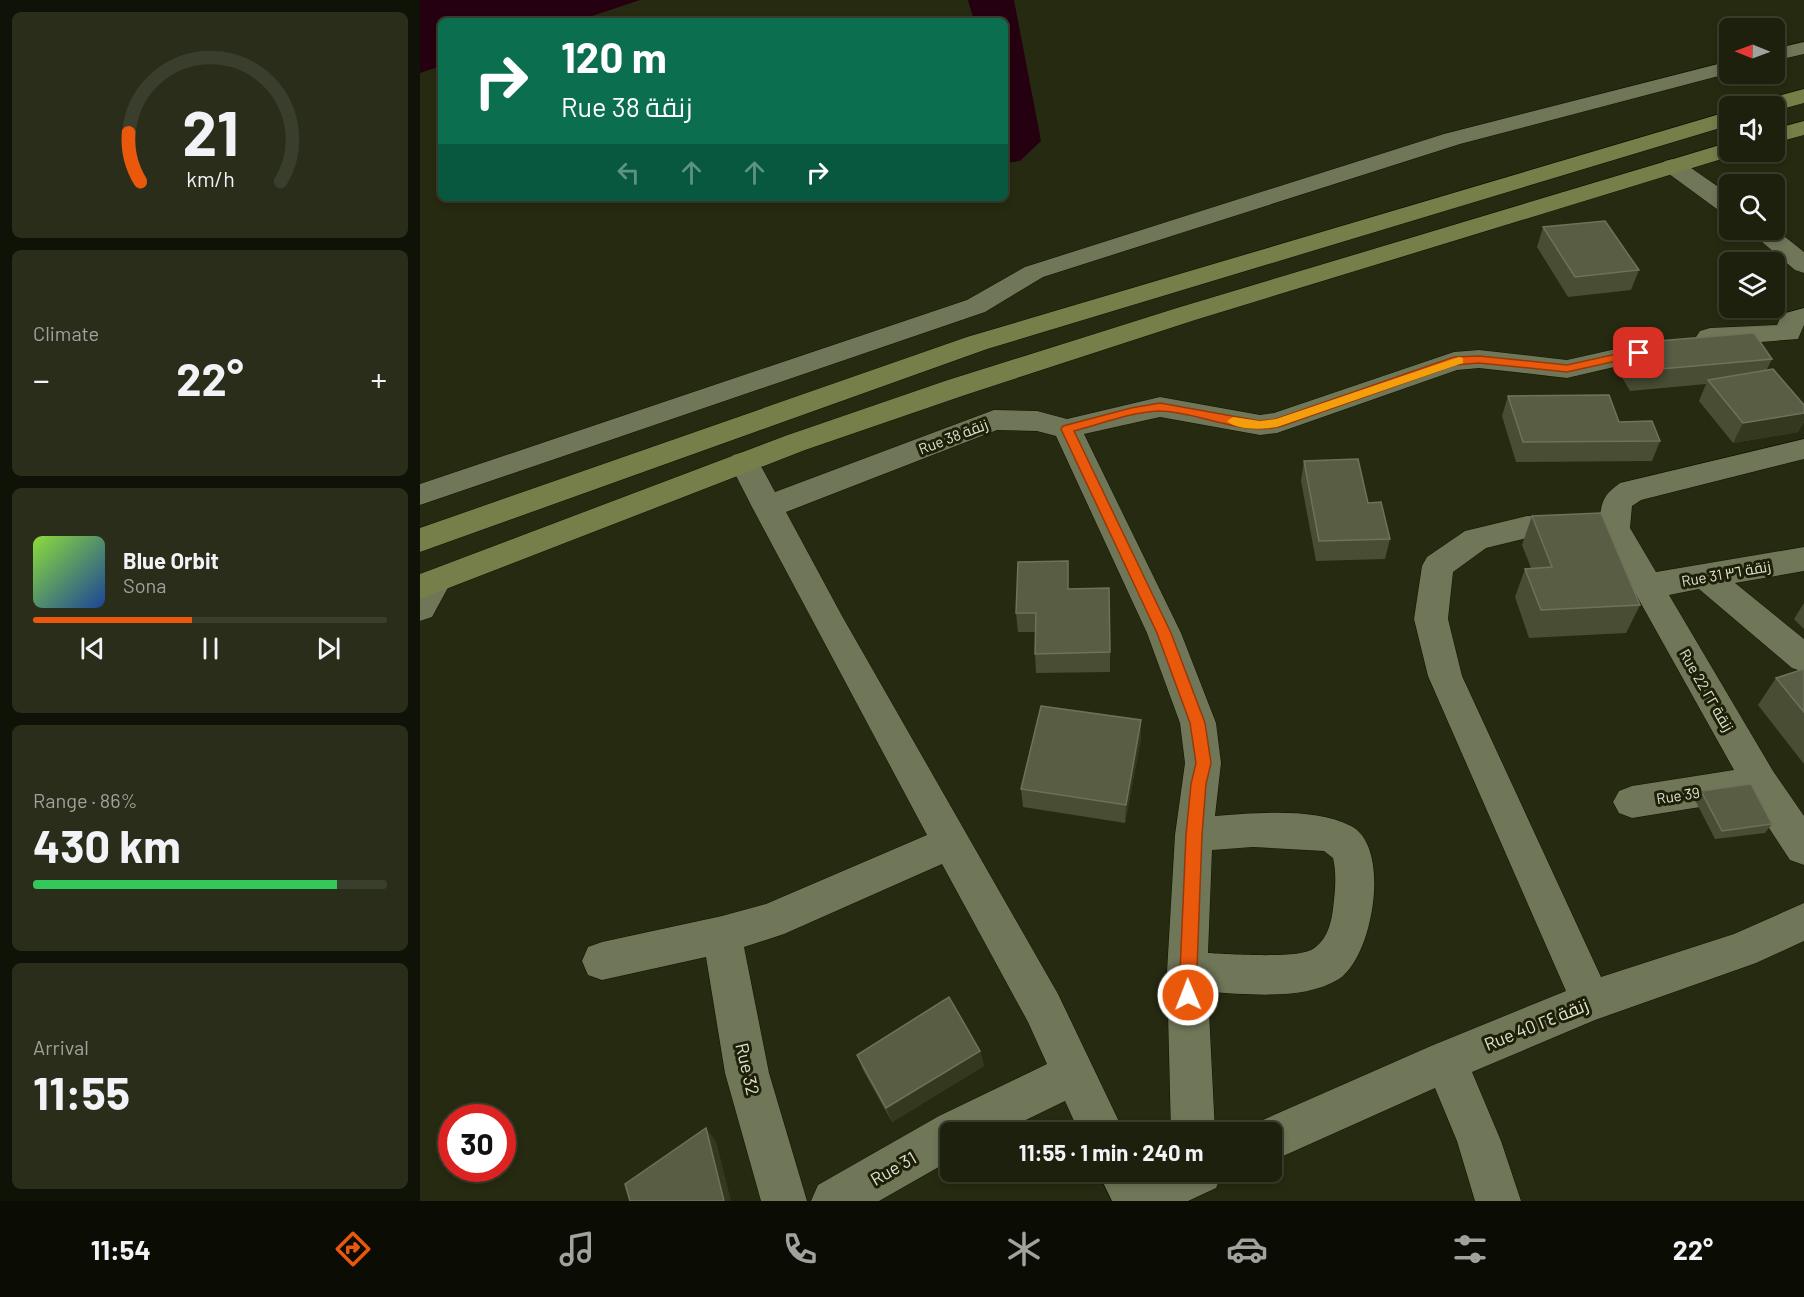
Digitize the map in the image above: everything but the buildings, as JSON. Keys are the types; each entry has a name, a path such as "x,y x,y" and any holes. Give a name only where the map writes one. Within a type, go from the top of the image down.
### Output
{"main road":[{"path":"1785,101 1804,96"},
{"path":"420,540 977,343 1719,121"},
{"path":"1785,133 1804,128"},
{"path":"425,592 744,462 966,385 1186,314 1719,152"}],"street":[{"path":"1785,52 1804,48"},
{"path":"420,495 976,306 1034,272 1452,139 1719,70"},
{"path":"1673,166 1719,199"},
{"path":"1785,236 1804,237"},
{"path":"1775,240 1804,266"},
{"name":"Rue 38 زنقة","path":"767,507 994,420 1037,422 1067,429 1131,412 1160,407 1260,425 1277,423 1454,361 1479,359 1567,369 1699,338 1799,332"},
{"path":"1067,429 1164,633 1198,723 1203,763 1194,835 1187,972 1193,1122"},
{"path":"1591,1001 1445,676 1431,619 1438,567 1476,539 1527,527 1614,528 1617,501 1631,491 1804,449"},
{"path":"744,462 949,843 1043,1008 1097,1122"},
{"name":"Rue 22 زنقة ٢٢","path":"1614,528 1760,782 1804,848"},
{"name":"Rue 31 زنقة ٣٦","path":"1647,586 1707,578 1804,559"},
{"path":"1707,578 1804,658"},
{"name":"Rue 39","path":"1632,802 1760,782"},
{"path":"1187,972 1291,974 1324,965 1336,954 1348,932 1355,885 1353,860 1343,842 1331,835 1258,829 1194,835"},
{"path":"602,962 722,935 770,921 949,843"},
{"name":"Rue 40 زنقة ٢٤","path":"1282,1135 1446,1061 1591,1001 1742,950 1804,921"},
{"name":"Rue 32","path":"722,935 747,1073 784,1201"},
{"path":"1446,1061 1479,1141 1498,1201"},
{"path":"975,1122 1073,1074"},
{"name":"Rue 31","path":"834,1201 940,1141"},
{"path":"1127,1182 1137,1201 1165,1182"}],"shaded area":[{"path":"420,0 640,0 586,18 438,18 438,67 420,73"},
{"path":"968,0 1014,0 1041,141 1020,161 1008,163 1008,18 973,18"}],"slow traffic":[{"path":"1233,421 1260,425 1277,423 1459,361"}],"route":[{"path":"1188,995 1187,972 1194,835 1203,763 1198,723 1164,633 1067,429 1131,412 1160,407 1260,425 1277,423 1454,361 1479,359 1567,369 1639,353"}]}
